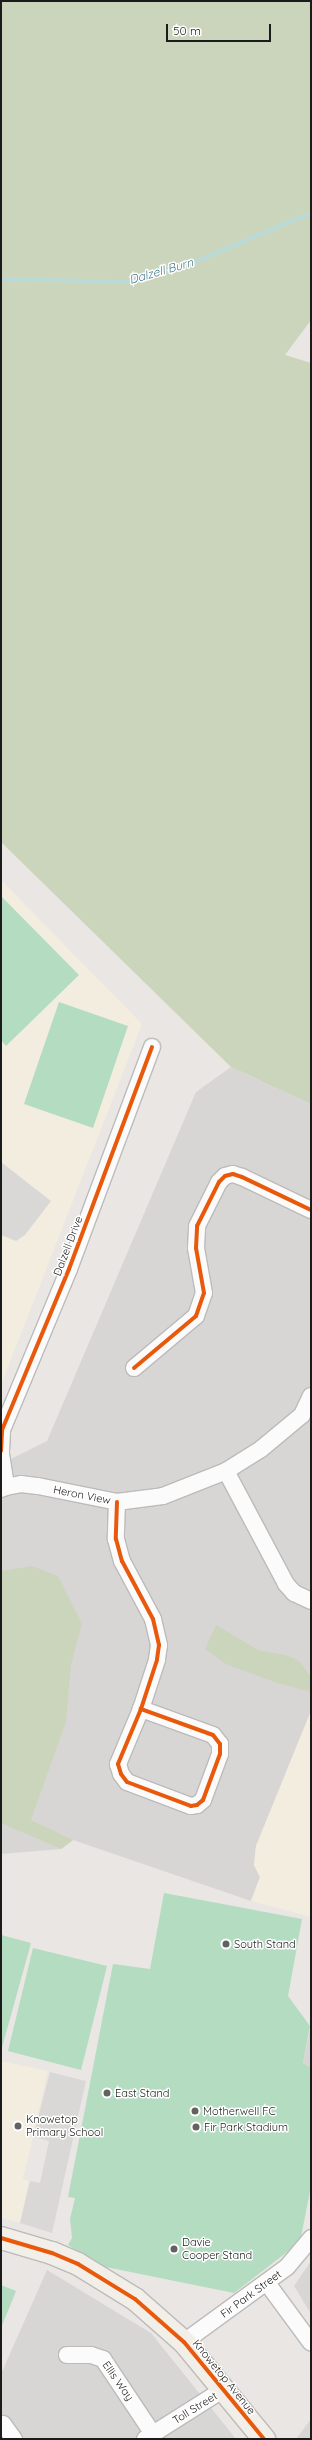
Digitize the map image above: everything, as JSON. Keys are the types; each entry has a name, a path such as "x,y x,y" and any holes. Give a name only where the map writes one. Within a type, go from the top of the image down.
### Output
{"street":[{"name":"Dalzell Drive","path":"1,1451 2,1430 69,1270 152,1047"},
{"path":"134,1368 196,1316 204,1293 196,1248 197,1226 219,1182 225,1176 233,1174 311,1210"},
{"name":"Heron View","path":"3,1488 21,1484 38,1486 117,1502 163,1496 226,1471 307,1419 311,1396"},
{"path":"1,1454 3,1488"},
{"path":"226,1471 286,1584 294,1592 311,1602"},
{"path":"117,1502 116,1539 122,1561 153,1619 158,1645 157,1660 141,1709 118,1764 121,1774 127,1782 191,1806 198,1806 203,1800 220,1754 220,1744 213,1736 141,1709"},
{"name":"Knowetop Avenue","path":"1,2238 52,2253 106,2280 145,2307 184,2342 264,2439"},
{"name":"Fir Park Street","path":"184,2342 267,2283 297,2258 311,2238"},
{"path":"267,2283 311,2343"},
{"name":"Ellis Way","path":"67,2355 91,2355 103,2359 149,2436"},
{"name":"Toll Street","path":"149,2436 224,2390"},
{"path":"3,2424 14,2439"}],"shaded area":[{"path":"1,880 142,1024 1,1385"},
{"path":"231,1067 311,1104 311,1711 256,1846 254,1865 260,1877 251,1901 73,1840 61,1849 1,1854 1,1464 47,1441 196,1092"},
{"path":"1,1162 51,1201 25,1235 16,1241 1,1235"},
{"path":"311,1711 311,1917 251,1901 260,1877 254,1865 256,1846"},
{"path":"311,2025 311,2068 303,2063"},
{"name":"Knowetop Primary School","path":"1,2061 48,2071 23,2179 29,2181 20,2223 1,2218"},
{"path":"50,2072 86,2081 52,2233 20,2223 30,2181 40,2183 49,2141 33,2137"},
{"path":"311,2261 311,2314 294,2286"},
{"path":"47,2270 151,2333 236,2439 1,2439 1,2374"},
{"path":"311,2419 311,2439 296,2439"}],"green space":[{"path":"1,1 311,1 311,320 285,355 311,363 311,1104 231,1067 1,842"},
{"path":"1,896 79,975 6,1046 1,1040"},
{"path":"59,1002 128,1026 93,1128 24,1104"},
{"path":"32,1566 58,1576 82,1624 71,1665 66,1722 31,1820 73,1840 61,1849 1,1823 1,1571"},
{"path":"216,1625 260,1651 286,1655 299,1661 311,1677 311,1692 277,1683 226,1664 205,1649"},
{"name":"Fir Park Stadium","path":"164,1893 302,1919 288,1996 310,2026 303,2063 311,2068 311,2186 300,2242 234,2293 101,2266 68,2245 72,2238 70,2219 75,2198 68,2197 113,1964 150,1969"},
{"path":"1,1935 31,1943 1,2051"},
{"path":"33,1948 107,1966 81,2070 8,2051"},
{"path":"1,2285 16,2291 1,2328"}],"waterway":[{"name":"Dalzell Burn","path":"1,279 131,282 197,261 311,213"}],"cycle path":[{"path":"1,1451 2,1430 69,1269 152,1047"},
{"path":"134,1368 196,1316 204,1293 196,1248 197,1226 219,1182 225,1176 233,1174 242,1177 311,1210"},
{"path":"117,1502 116,1539 122,1561 153,1619 159,1645 157,1660 141,1709 118,1764 121,1774 127,1782 191,1806 197,1805 203,1800 220,1754 220,1744 213,1735 141,1709"},
{"path":"1,2238 52,2253 78,2264 135,2299 184,2342 264,2439"}],"place":[{"name":"South Stand","path":"226,1944"},
{"name":"East Stand","path":"107,2093"},
{"name":"Motherwell FC","path":"195,2111"},
{"name":"Knowetop Primary School","path":"18,2126"},
{"name":"Fir Park Stadium","path":"196,2127"},
{"name":"Davie Cooper Stand","path":"174,2249"}]}
